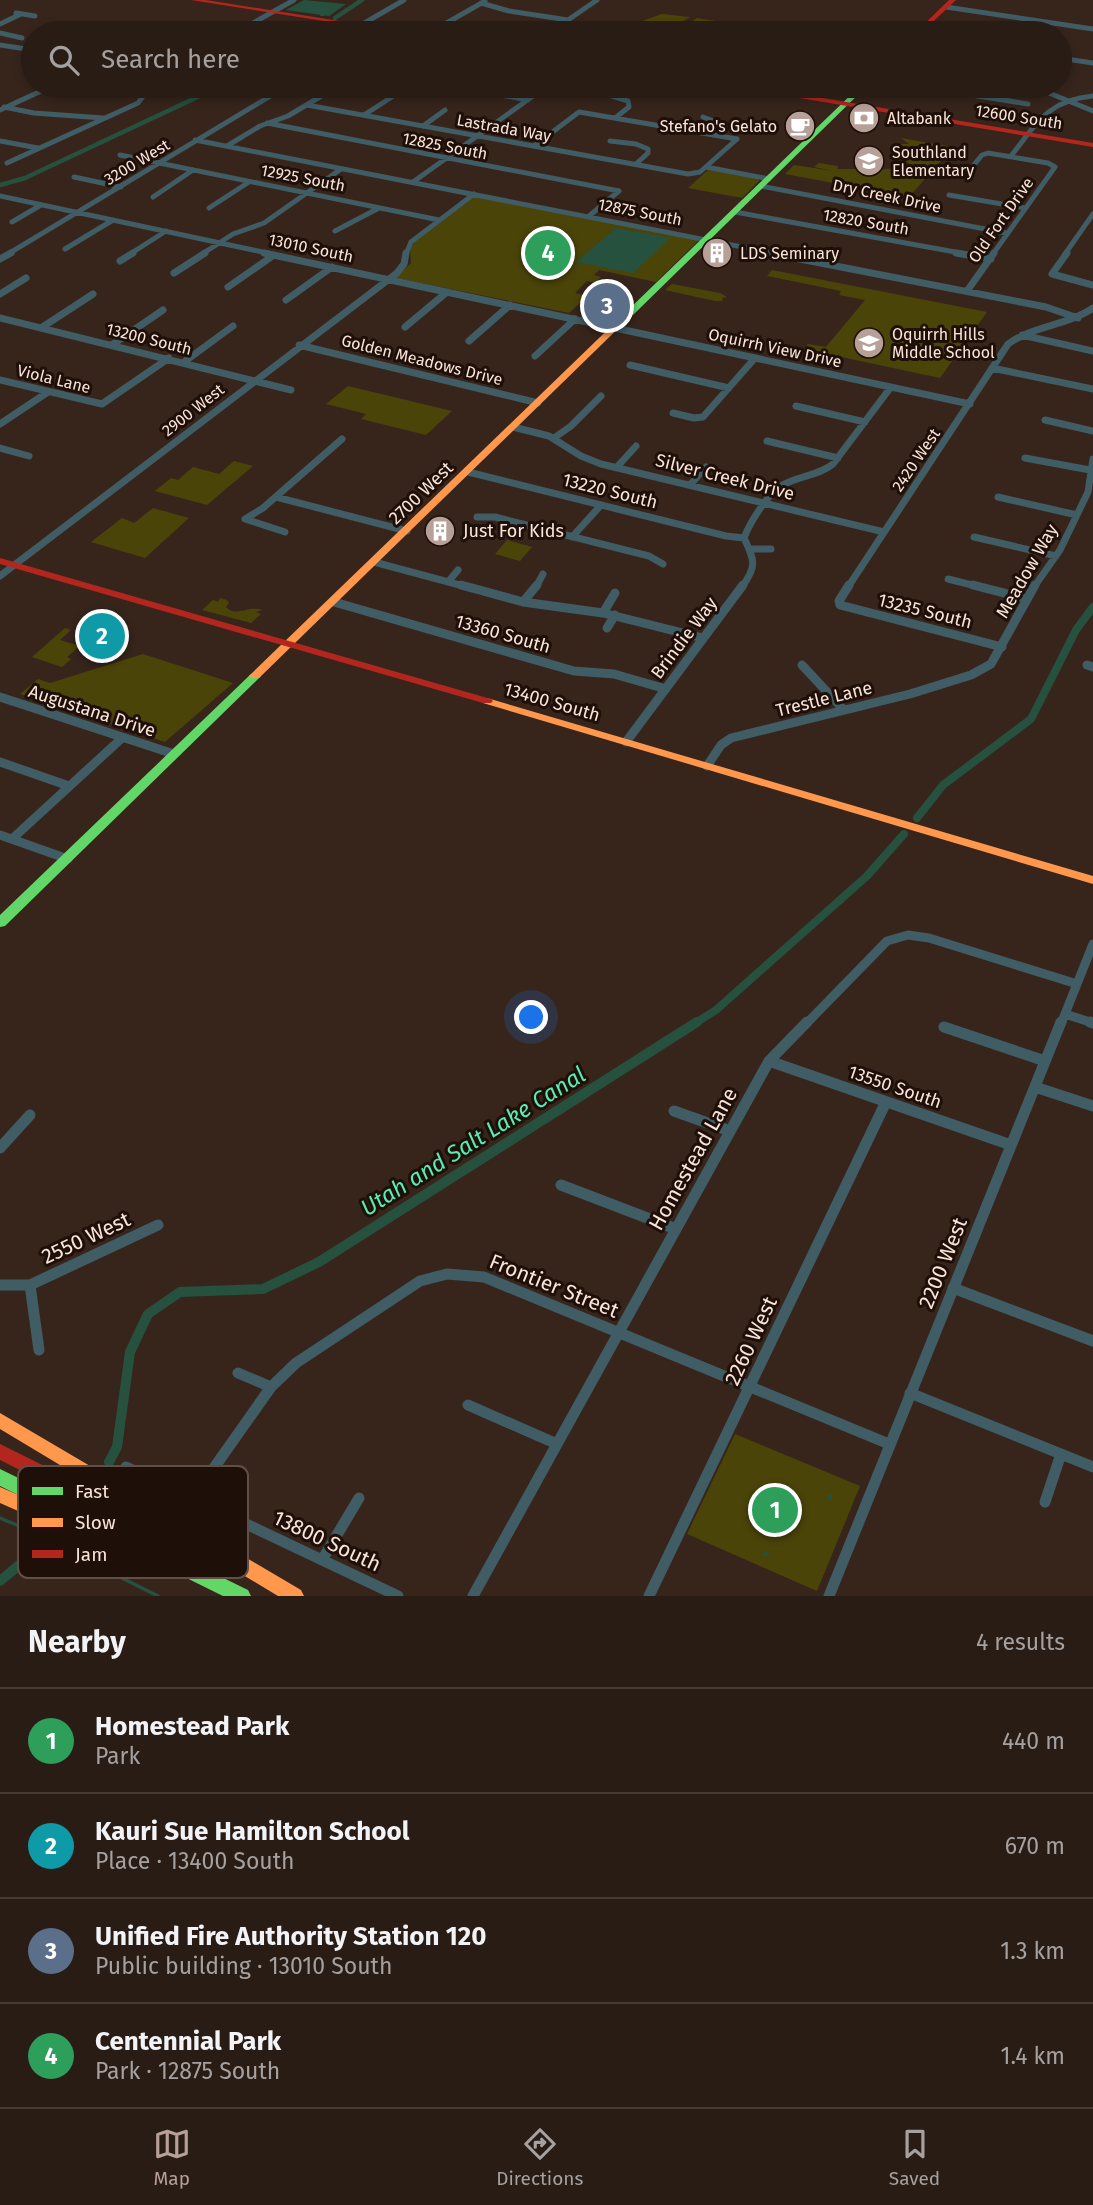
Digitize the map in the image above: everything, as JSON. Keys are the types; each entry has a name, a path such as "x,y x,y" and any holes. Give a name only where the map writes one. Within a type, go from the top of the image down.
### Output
{"main road":[{"path":"194,0 329,21"},
{"path":"930,21 950,2"},
{"name":"12600 South","path":"800,98 845,105"},
{"name":"12600 South","path":"806,98 1093,145"},
{"name":"2700 West","path":"0,923 852,98"},
{"name":"13400 South","path":"0,561 1093,880"},
{"path":"0,1420 77,1466"},
{"path":"0,1452 28,1466"},
{"path":"0,1477 18,1486"},
{"path":"0,1495 18,1503"},
{"path":"248,1568 295,1596"},
{"path":"248,1576 289,1596"},
{"path":"196,1578 242,1596"},
{"path":"205,1578 242,1596"}],"street":[{"path":"256,21 294,0"},
{"path":"369,21 404,0"},
{"path":"450,21 489,0"},
{"path":"481,3 504,10 568,20 597,0"},
{"path":"950,2 1051,21"},
{"path":"15,13 34,16"},
{"path":"0,24 21,14"},
{"path":"1072,25 1093,29"},
{"path":"0,33 21,38"},
{"path":"8,46 21,39"},
{"path":"0,45 21,48"},
{"path":"1072,60 1093,63"},
{"path":"969,171 982,155 988,153 1012,156 1052,106 1064,100 1093,96"},
{"path":"2,108 25,98"},
{"path":"7,163 138,103 142,98"},
{"name":"3200 West","path":"0,259 266,98"},
{"path":"228,146 317,98"},
{"path":"364,115 390,98"},
{"path":"517,98 528,100"},
{"path":"413,182 531,98"},
{"path":"615,118 629,107 628,101 618,98"},
{"path":"994,98 1028,104"},
{"path":"1019,102 1025,98"},
{"path":"1060,98 1093,111"},
{"name":"Lastrada Way","path":"307,104 695,174 706,167"},
{"path":"2,108 105,118"},
{"path":"422,125 445,110"},
{"path":"534,146 579,111 737,139 706,167"},
{"path":"703,117 719,123 711,134"},
{"name":"12825 South","path":"267,123 619,191 589,216"},
{"name":"12875 South","path":"195,140 967,291 1046,307 1078,318"},
{"path":"0,141 38,148"},
{"path":"610,141 636,144 648,149 648,153 636,164"},
{"name":"12925 South","path":"120,155 439,220"},
{"name":"Old Fort Drive","path":"967,291 1055,165 1012,156"},
{"name":"Dry Creek Drive","path":"706,167 1006,233"},
{"path":"174,273 219,243 264,223 341,169"},
{"path":"153,197 192,170"},
{"path":"74,177 121,187"},
{"path":"209,208 249,182"},
{"name":"2900 West","path":"0,576 403,267 407,259 407,246 474,194"},
{"path":"949,195 1025,208"},
{"name":"13010 South","path":"0,196 615,328"},
{"path":"12,222 41,205"},
{"path":"335,232 379,208"},
{"name":"12820 South","path":"735,212 991,259"},
{"path":"1092,218 1053,272 1055,277 1093,285"},
{"path":"65,249 113,220"},
{"path":"120,261 166,231"},
{"path":"228,287 274,255"},
{"path":"286,300 332,267"},
{"path":"0,294 26,278"},
{"path":"405,327 447,292"},
{"path":"41,328 93,294"},
{"path":"469,341 510,305"},
{"path":"1022,335 1078,318 1093,308"},
{"path":"112,345 163,310"},
{"name":"13200 South","path":"0,318 256,379 291,390"},
{"path":"535,356 575,319"},
{"path":"184,362 233,326"},
{"name":"Oquirrh View Drive","path":"615,328 970,404"},
{"path":"1022,335 1093,351"},
{"name":"2420 West","path":"840,605 840,596 1008,344 1022,335"},
{"name":"Golden Meadows Drive","path":"299,345 538,403"},
{"name":"Viola Lane","path":"0,380 102,404 112,400 169,358"},
{"path":"673,413 694,418 705,415 755,358"},
{"path":"630,365 729,388"},
{"path":"992,368 1093,389"},
{"path":"744,538 747,528 780,486 824,471 838,457 891,387"},
{"path":"0,424 48,392"},
{"path":"554,438 571,426 601,396"},
{"path":"796,406 865,422"},
{"path":"1045,421 1093,431"},
{"name":"Silver Creek Drive","path":"513,427 554,438 585,458 884,532"},
{"path":"285,531 245,519 276,497 342,439"},
{"path":"767,441 838,457"},
{"path":"551,448 563,444"},
{"path":"617,467 636,446"},
{"path":"0,448 29,456"},
{"path":"1025,458 1090,470"},
{"name":"Meadow Way","path":"961,678 991,664 1002,647 1027,599 1056,556 1077,514 1090,486 1093,459"},
{"path":"690,485 706,467"},
{"name":"13220 South","path":"468,472 726,536 744,538"},
{"path":"276,497 407,531"},
{"path":"998,497 1077,514"},
{"path":"572,537 601,505"},
{"path":"477,517 495,517 649,556 663,564"},
{"path":"974,537 1056,556"},
{"name":"Brindie Way","path":"626,742 752,573 754,561 744,538"},
{"path":"749,549 771,549"},
{"path":"374,562 523,602 615,615 703,639"},
{"path":"447,582 458,570"},
{"path":"523,602 539,583 542,574"},
{"path":"948,579 1027,599"},
{"path":"603,613 615,593"},
{"name":"13360 South","path":"334,602 574,671 614,674 666,689"},
{"name":"13235 South","path":"840,605 1002,647"},
{"path":"607,628 615,615"},
{"path":"802,665 843,709"},
{"name":"Trestle Lane","path":"707,766 721,745 731,738 910,694 961,678"},
{"name":"Augustana Drive","path":"0,697 174,754"},
{"path":"12,839 122,738"},
{"path":"0,762 69,786"},
{"path":"0,835 68,859"},
{"name":"Homestead Lane","path":"473,1596 769,1060 887,941 908,935 929,938 1077,984"},
{"name":"2200 West","path":"829,1596 1093,944"},
{"path":"1065,1014 1093,1023"},
{"path":"944,1027 1045,1061"},
{"name":"13550 South","path":"769,1060 1011,1145"},
{"path":"1035,1087 1093,1106"},
{"name":"2260 West","path":"649,1596 886,1102"},
{"path":"674,1111 730,1131"},
{"path":"0,1148 30,1115"},
{"path":"561,1185 676,1229"},
{"name":"2550 West","path":"30,1285 158,1225"},
{"name":"Frontier Street","path":"215,1466 271,1387 296,1363 411,1285 430,1276 448,1272 464,1272 484,1277 889,1444"},
{"path":"0,1285 30,1285 39,1350"},
{"path":"953,1288 1093,1341"},
{"path":"239,1373 271,1387"},
{"path":"910,1393 1093,1467"},
{"path":"468,1405 557,1444"},
{"path":"1045,1502 1062,1454"},
{"path":"322,1560 359,1498"},
{"name":"13800 South","path":"248,1525 398,1596"}],"shaded area":[{"path":"304,0 346,4 329,16 286,10"},
{"path":"662,14 690,17 684,21 642,21"},
{"path":"697,18 716,21 692,21"},
{"path":"901,138 953,147 909,197 785,174 794,165 834,171 814,167 819,163 838,166 837,169 869,169 868,171 906,167 909,163 901,161 909,151 899,144 909,144"},
{"path":"708,170 758,178 759,181 742,198 688,188"},
{"path":"475,196 699,240 656,282 599,270 594,275 601,277 598,280 604,281 601,284 587,281 575,293 588,296 569,313 396,278 411,263 410,249 414,243"},
{"path":"616,228 670,238 633,273 576,262"},
{"path":"772,270 987,312 940,378 804,349 808,344 826,347 865,300 839,295 841,291 767,276"},
{"path":"672,284 720,293 727,297 722,298 723,301 715,301 665,290"},
{"path":"348,386 452,411 426,435 361,419 366,414 326,404"},
{"path":"234,461 253,466 207,505 155,491 171,478 178,480 193,467 219,474"},
{"path":"153,508 189,518 145,558 91,542 122,518 134,523"},
{"path":"507,540 532,547 520,561 495,554"},
{"path":"220,598 227,600 229,603 226,607 230,610 263,610 256,612 261,614 251,623 202,610 213,600 218,602"},
{"path":"65,628 71,630 60,640 80,646 67,657 71,659 62,667 32,657"},
{"path":"143,654 233,683 165,742 20,694 38,679 50,683"},
{"path":"735,1434 860,1486 817,1591 687,1534"}],"waterway":[{"path":"335,18 362,0"},
{"path":"0,185 25,178 195,98"},
{"name":"Utah and Salt Lake Canal","path":"917,818 943,785 1031,719 1076,630 1093,607"},
{"name":"Utah and Salt Lake Canal","path":"694,1024 716,1010 867,876 904,834"},
{"name":"Utah and Salt Lake Canal","path":"109,1462 117,1447 130,1352 148,1314 180,1292 263,1289 319,1262 697,1022"},
{"path":"0,1518 18,1525"},
{"name":"Utah and Salt Lake Canal","path":"0,1581 18,1566"},
{"path":"122,1578 158,1596"}],"traffic: fast":[{"path":"630,313 852,98"},
{"path":"0,923 255,676"},
{"path":"0,1477 18,1486"},
{"path":"205,1578 242,1596"}],"traffic: slow":[{"path":"255,676 630,313"},
{"path":"487,701 1093,880"},
{"path":"0,1420 77,1466"},
{"path":"0,1495 18,1503"},
{"path":"248,1568 295,1596"}],"traffic: jam":[{"path":"194,0 333,21"},
{"path":"931,21 953,0"},
{"path":"811,98 1093,145"},
{"path":"0,561 487,701"},
{"path":"0,1452 28,1466"}],"place":[{"name":"Altabank","path":"864,118"},
{"name":"Stefano's Gelato","path":"800,126"},
{"name":"Southland Elementary","path":"869,161"},
{"name":"Centennial Park","path":"548,253"},
{"name":"LDS Seminary","path":"717,253"},
{"name":"Unified Fire Authority Station 120","path":"607,306"},
{"name":"Oquirrh Hills Middle School","path":"869,343"},
{"name":"Just For Kids","path":"440,531"},
{"name":"Kauri Sue Hamilton School","path":"102,636"},
{"name":"Homestead Park","path":"775,1510"}]}
